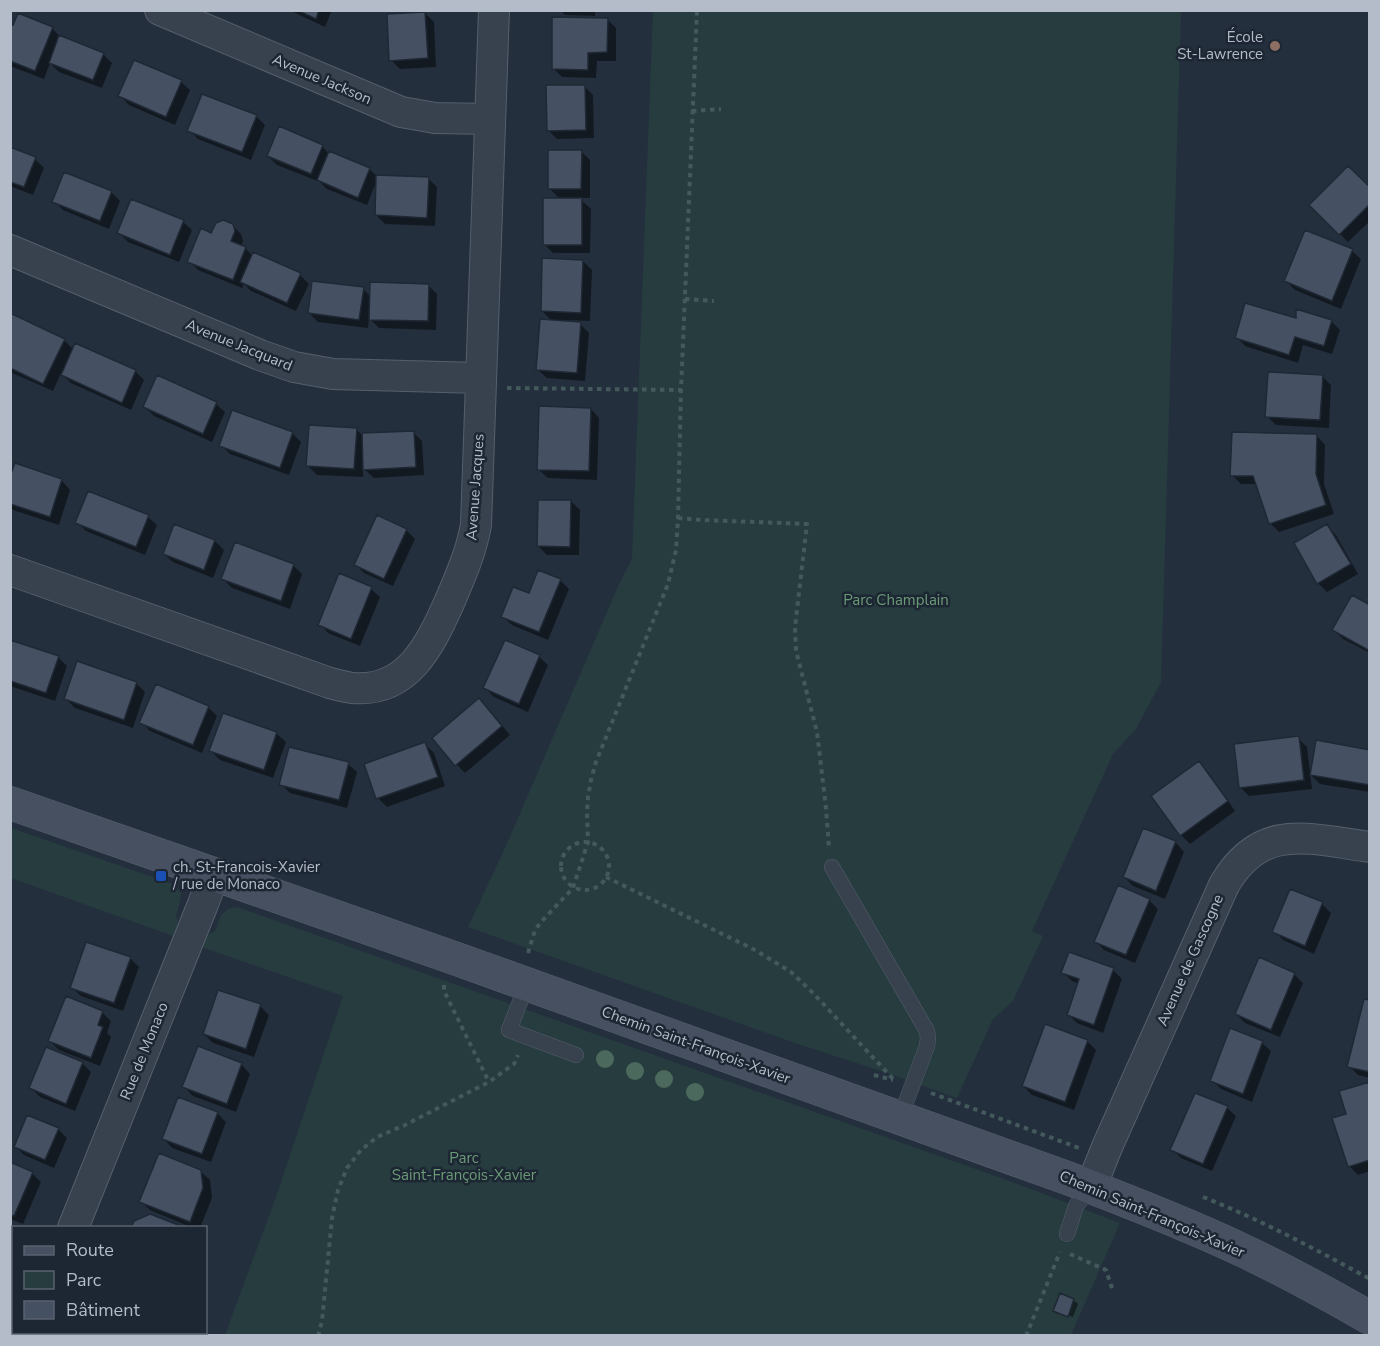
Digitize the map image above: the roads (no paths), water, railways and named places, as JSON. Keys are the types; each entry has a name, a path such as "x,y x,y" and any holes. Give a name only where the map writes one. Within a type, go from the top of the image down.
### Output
{"street":[{"name":"Avenue Jackson","path":"160,10 401,112 435,118 490,119"},
{"name":"Avenue Jacques","path":"10,570 330,683 350,688 376,687 412,667 426,649 444,614 470,553 476,525 489,383 490,119 494,10"},
{"name":"Avenue Jacquard","path":"10,250 260,355 294,367 333,374 489,383"},
{"name":"Chemin Saint-François-Xavier","path":"10,803 214,874 527,969 900,1118 1091,1187 1169,1218 1243,1251 1370,1318"},
{"name":"Avenue de Gascogne","path":"1091,1187 1232,870 1262,845 1276,840 1305,839 1370,848"},
{"name":"Rue de Monaco","path":"73,1226 214,874"}],"lane":[{"path":"832,867 927,1031 927,1046 900,1118"},
{"path":"527,969 509,1030 576,1055"},
{"path":"1067,1234 1076,1206 1091,1187"}],"place":[{"name":"École St-Lawrence","path":"1275,46"},
{"name":"ch. St-Francois-Xavier / rue de Monaco","path":"161,876"}],"park label":[{"name":"Parc Champlain","path":"896,600"},
{"name":"Parc Saint-François-Xavier","path":"464,1166"}]}
